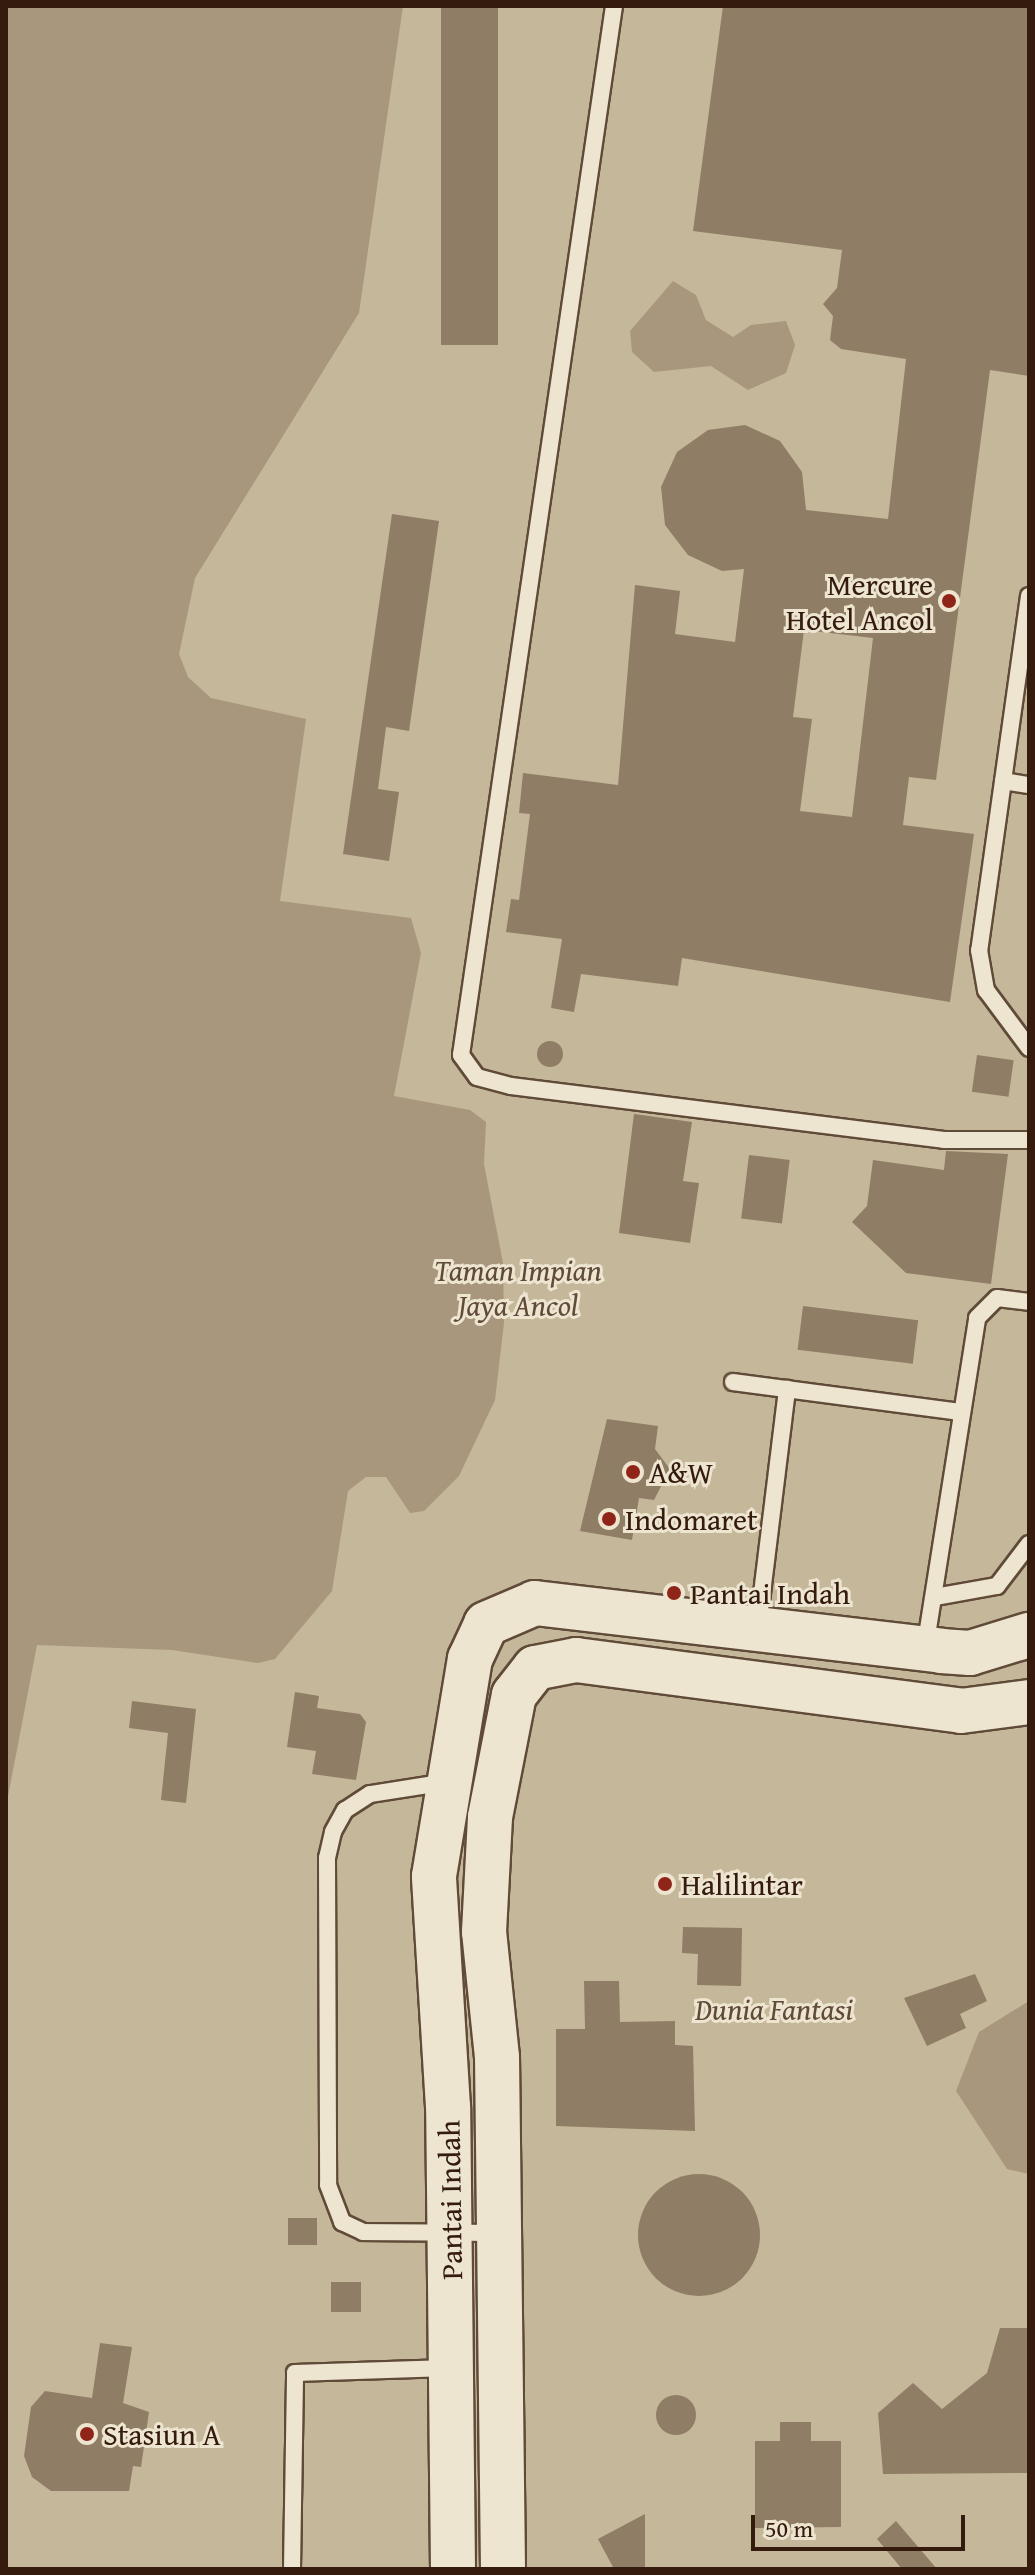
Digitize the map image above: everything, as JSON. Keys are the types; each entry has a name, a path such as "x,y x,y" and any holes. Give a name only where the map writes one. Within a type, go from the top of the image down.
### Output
{"street":[{"name":"Pantai Indah","path":"453,2569 450,2234 433,1939 447,1782 470,1659 486,1624 506,1611 535,1603 970,1653 1029,1635"},
{"name":"Pantai Indah","path":"503,2569 502,2233 485,1880 507,1715 535,1668 576,1660 961,1711 1029,1703"}],"lane":[{"path":"614,6 461,1055 477,1077 511,1086 944,1140 1029,1140"},
{"path":"1029,596 980,972 1029,1048"},
{"path":"1003,781 1029,785"},
{"path":"925,1650 962,1412 983,1307 997,1298 1029,1302"},
{"path":"733,1382 962,1412"},
{"path":"758,1628 787,1389"},
{"path":"935,1597 997,1586 1029,1544"},
{"path":"447,1782 370,1794 345,1810 333,1832 327,1858 326,2146 332,2205 342,2222 363,2232 502,2233"},
{"path":"292,2569 295,2373 453,2368"}],"green space":[{"name":"Taman Impian Jaya Ancol","path":"6,6 1029,6 1029,2569 6,2569"}],"shaded area":[{"path":"6,6 403,6 359,313 195,578 179,654 188,677 211,698 306,719 280,901 411,918 421,953 394,1096 470,1110 486,1122 484,1164 503,1263 504,1323 495,1400 459,1476 424,1511 410,1513 386,1477 366,1477 348,1491 332,1591 275,1659 258,1663 172,1650 37,1645 6,1807"},
{"path":"673,281 696,295 706,320 733,337 751,325 786,321 795,345 786,373 748,390 711,366 654,372 632,352 630,331"},
{"path":"1029,2001 1029,2174 1007,2169 956,2091 979,2032"}],"building":[{"path":"441,6 498,6 498,345 441,345"},
{"path":"723,6 1029,6 1029,376 990,370 936,780 909,777 903,825 974,834 950,1002 682,958 678,986 581,974 574,1012 551,1008 562,939 506,932 511,899 519,900 530,814 519,813 523,773 618,785 635,585 680,591 675,634 735,642 744,569 722,571 688,555 665,525 661,487 677,452 708,430 745,425 780,441 802,472 806,510 888,519 906,359 841,349 830,340 833,316 823,304 837,288 842,250 693,231","holes":["804,630 873,638 852,817 800,811 812,719 793,717"]},
{"path":"392,514 439,521 409,731 386,727 378,789 399,792 389,861 343,854"},
{"path":"550,1041 559,1045 563,1054 559,1063 550,1067 541,1063 537,1054 541,1045"},
{"path":"977,1055 1014,1060 1008,1097 972,1092"},
{"path":"634,1114 692,1122 683,1181 699,1183 690,1243 619,1233"},
{"path":"946,1151 1008,1154 991,1284 906,1273 852,1222 867,1206 873,1160 944,1170"},
{"path":"749,1155 790,1160 782,1224 741,1219"},
{"path":"803,1306 918,1320 913,1364 798,1350"},
{"path":"607,1419 658,1426 655,1449 670,1469 654,1500 639,1498 632,1540 580,1531"},
{"path":"295,1692 319,1696 317,1708 360,1714 366,1722 356,1780 312,1774 316,1751 287,1747"},
{"path":"132,1701 196,1709 186,1803 161,1800 168,1733 129,1728"},
{"path":"683,1927 742,1928 741,1986 697,1985 698,1954 682,1953"},
{"path":"975,1974 987,2001 960,2014 966,2028 927,2046 904,1998"},
{"path":"584,1981 619,1981 620,2022 675,2021 675,2045 693,2046 695,2131 556,2126 556,2029 585,2029"},
{"path":"699,2174 722,2178 742,2192 756,2212 760,2235 756,2258 742,2278 722,2292 699,2296 676,2292 656,2278 642,2258 638,2235 642,2212 656,2192 676,2178"},
{"path":"288,2218 317,2218 317,2245 288,2245"},
{"path":"331,2282 361,2282 361,2312 331,2312"},
{"path":"1000,2328 1029,2328 1029,2473 883,2474 878,2413 913,2383 942,2409 987,2373"},
{"name":"Stasiun A","path":"100,2343 132,2347 123,2403 149,2412 141,2467 133,2466 129,2491 51,2491 32,2477 24,2456 31,2407 45,2391 92,2398"},
{"path":"676,2395 690,2401 696,2415 690,2429 676,2435 662,2429 656,2415 662,2401"},
{"path":"780,2422 811,2422 811,2441 841,2441 841,2527 755,2528 755,2441 780,2441"},
{"path":"645,2514 645,2569 614,2569 598,2539"},
{"path":"896,2521 937,2569 902,2569 877,2539"}],"place":[{"name":"Mercure Hotel Ancol","path":"949,601"},
{"name":"A&W","path":"633,1472"},
{"name":"Indomaret","path":"609,1519"},
{"name":"Pantai Indah","path":"674,1593"},
{"name":"Halilintar","path":"665,1884"},
{"name":"Stasiun A","path":"87,2434"}],"park label":[{"name":"Dunia Fantasi","path":"774,2009"}]}
